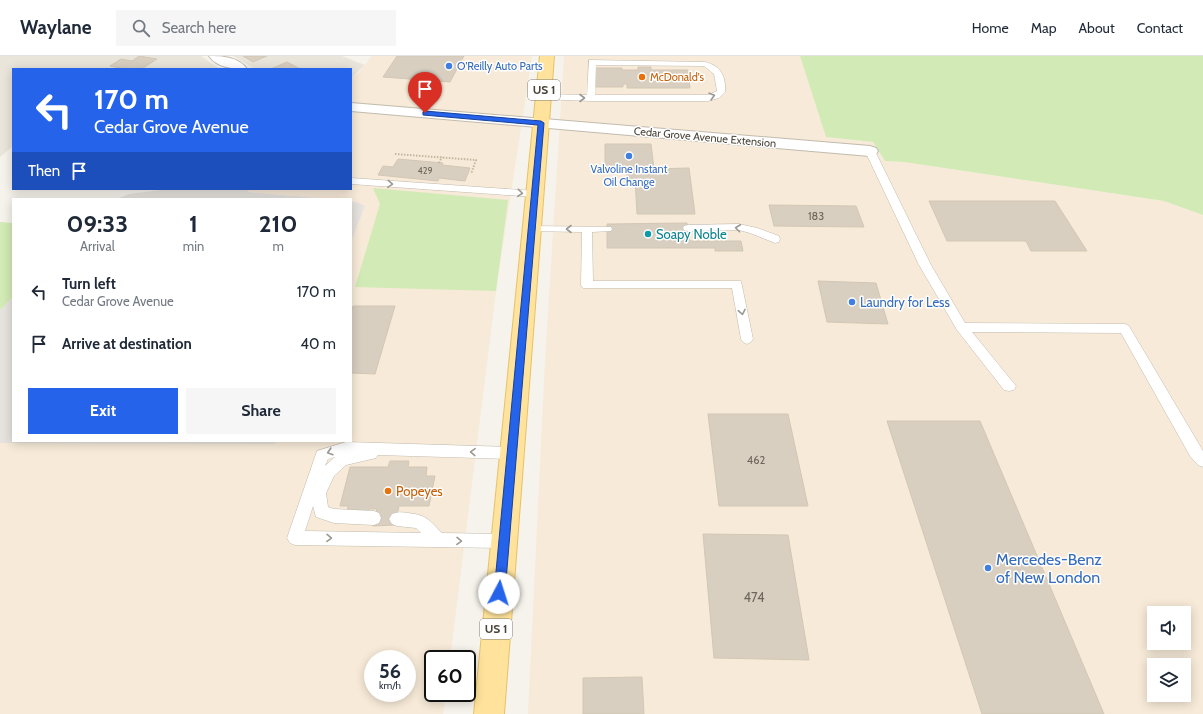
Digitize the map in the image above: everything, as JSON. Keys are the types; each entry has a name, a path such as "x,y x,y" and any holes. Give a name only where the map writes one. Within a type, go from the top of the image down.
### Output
{"main road":[{"name":"US 1","path":"489,714 547,56"}],"street":[{"path":"216,56 238,68"},
{"name":"Cedar Grove Avenue Extension","path":"352,107 870,151"}],"lane":[{"path":"543,97 590,98 708,98 716,96 721,92 721,87 718,71 713,66 705,64 592,62 590,98"},
{"path":"870,151 926,265 961,327 1009,386"},
{"path":"352,181 535,194"},
{"path":"532,229 607,228"},
{"path":"688,228 739,228 753,230 775,239"},
{"path":"587,229 587,285 737,284 747,339"},
{"path":"961,327 1125,329 1195,452 1203,461"},
{"path":"504,541 295,538 322,455 346,448 512,454"},
{"path":"374,518 334,516 321,512 319,493 329,472 342,460 390,449"},
{"path":"396,519 420,521 440,541"}],"path":[{"path":"395,154 476,160 470,174"},
{"path":"439,163 442,157"}],"shaded area":[{"path":"0,56 201,56 219,68 12,68 12,147 0,157"},
{"path":"233,56 342,56 365,65 352,77 352,68 253,68"},
{"path":"372,56 532,56 496,291 451,650 424,650 424,702 445,702 443,714 0,714 0,443 275,444 276,442 352,442 352,239 365,206 352,201 352,198 317,198 248,192 249,190 352,190 352,77 359,72"},
{"path":"564,56 800,56 826,137 873,142 885,161 904,162 1164,201 1203,215 1203,714 528,714 545,361"},
{"path":"161,190 249,190 248,192 317,198 119,198 129,194"},
{"path":"352,201 365,206 352,239"},
{"path":"12,298 12,442 276,442 275,444 0,443 0,310"}],"green space":[{"path":"800,56 1203,56 1203,215 1164,201 904,162 885,161 873,142 826,137"},
{"path":"373,188 508,200 496,291 355,287 380,204"},
{"path":"0,222 12,223 12,298 0,310"}],"building":[{"path":"139,56 157,59 143,68 120,68 110,66 121,59 132,61"},
{"path":"243,56 267,56 253,62"},
{"path":"397,56 464,56 450,82 383,77"},
{"path":"287,62 298,68 273,68"},
{"name":"McDonald's","path":"638,67 651,67 651,70 688,70 690,88 627,88 627,84 623,84 623,87 594,87 595,68 622,68 622,70 638,70"},
{"path":"605,144 651,144 654,169 689,168 695,214 637,214 635,179 627,179 626,170 605,170"},
{"path":"398,159 443,163 442,165 470,168 465,181 439,178 438,181 378,175 383,166 393,167"},
{"path":"929,201 1055,201 1087,251 1031,251 1026,241 947,241"},
{"path":"769,205 856,206 864,227 774,226"},
{"name":"Soapy Noble","path":"687,223 689,239 691,241 741,241 743,251 715,251 715,248 607,248 607,224"},
{"name":"Laundry for Less","path":"818,281 876,283 888,324 827,322"},
{"path":"353,306 395,306 375,374 352,373"},
{"path":"708,414 788,414 808,506 719,506"},
{"name":"Mercedes-Benz of New London","path":"887,421 980,421 1104,714 982,714"},
{"name":"Popeyes","path":"390,461 409,461 408,467 427,467 426,476 435,476 429,506 399,506 395,525 373,526 377,509 369,509 368,511 347,511 348,506 340,506 350,467 388,467"},
{"path":"703,534 788,535 809,660 714,658"},
{"path":"642,677 644,714 583,714 583,678"}],"place":[{"name":"O'Reilly Auto Parts","path":"449,66"},
{"name":"McDonald's","path":"642,77"},
{"name":"Valvoline Instant Oil Change","path":"629,156"},
{"name":"Soapy Noble","path":"648,234"},
{"name":"Laundry for Less","path":"852,302"},
{"name":"Popeyes","path":"388,491"},
{"name":"Mercedes-Benz of New London","path":"988,568"}],"route":[{"path":"425,113 541,123 499,593"}]}
